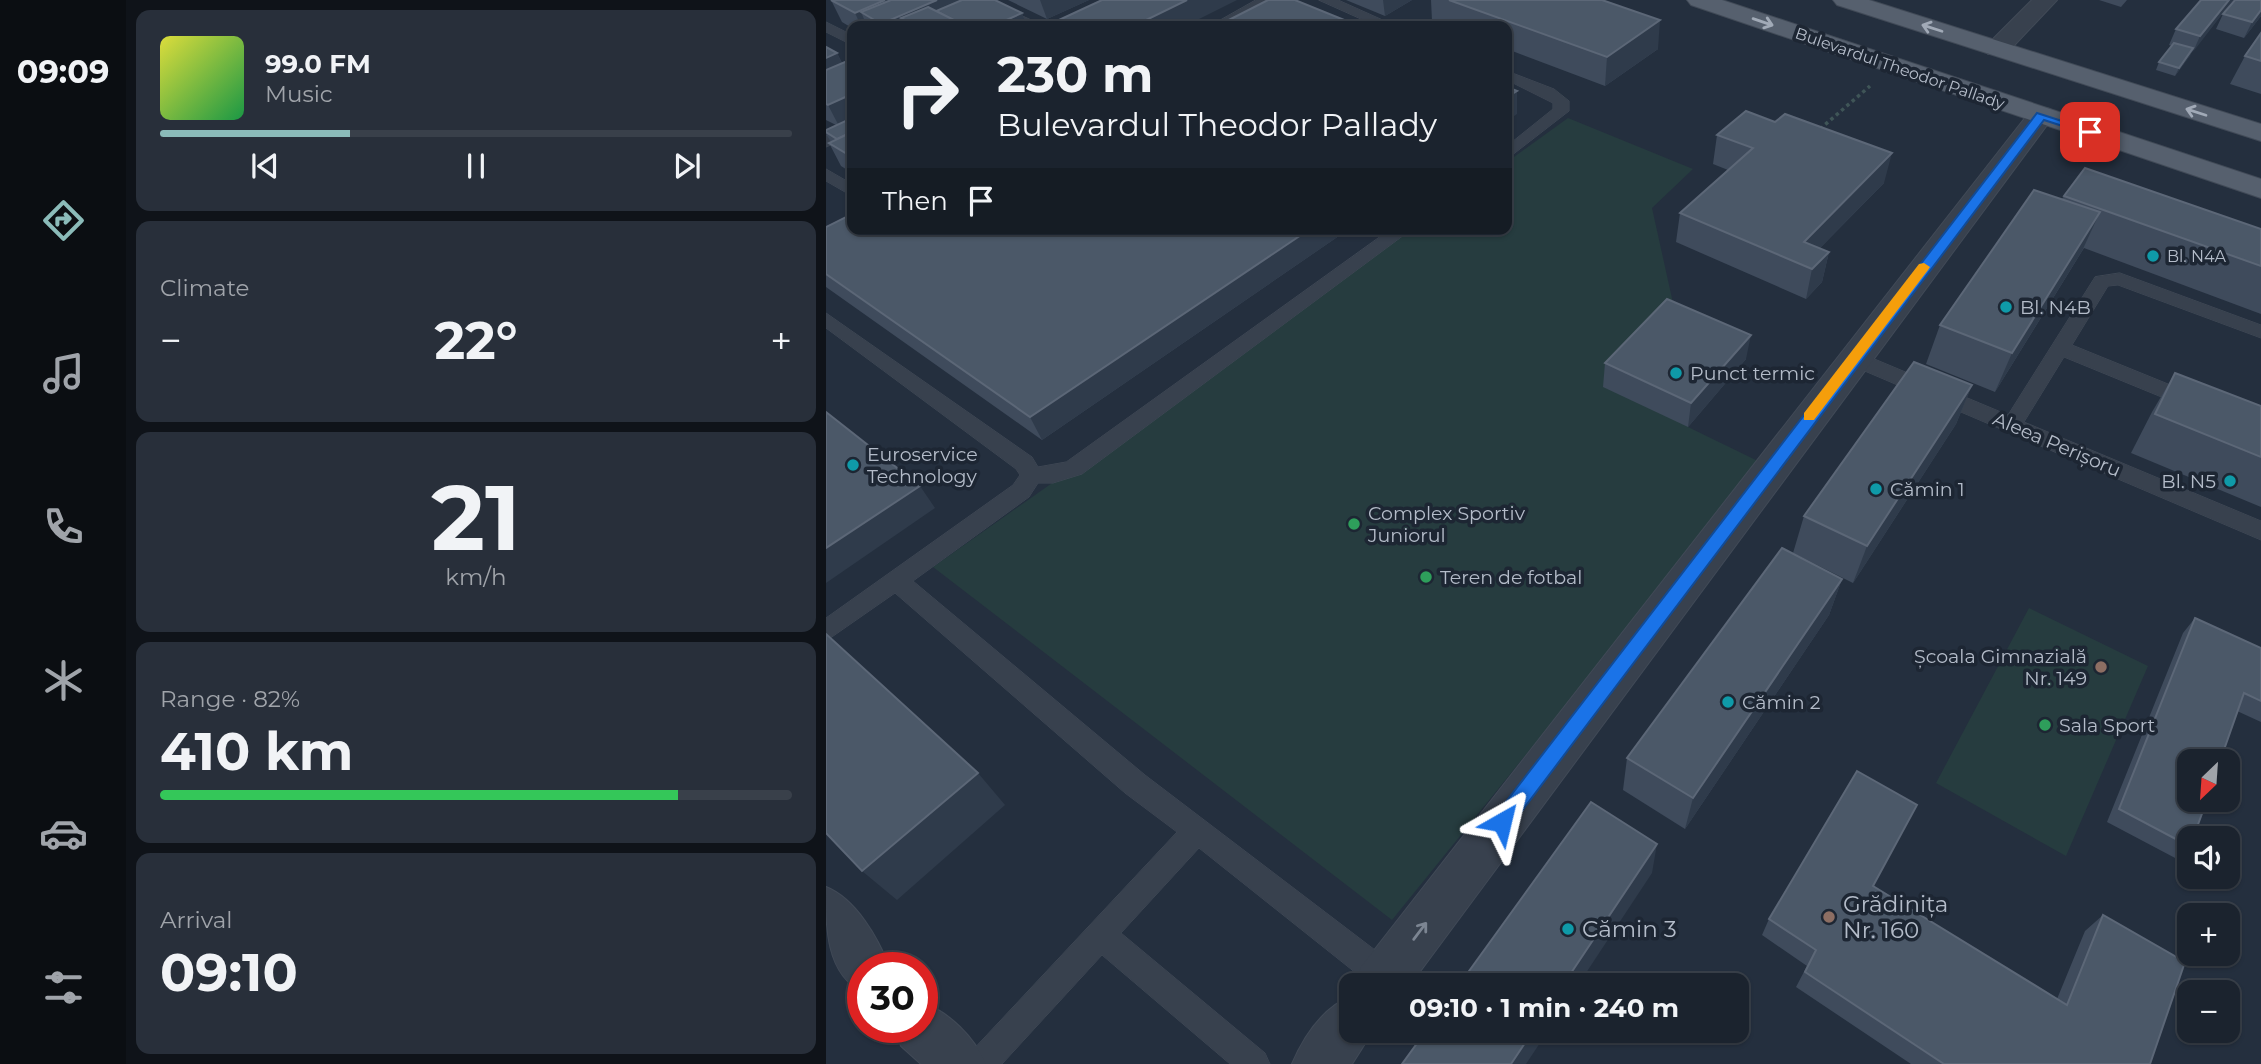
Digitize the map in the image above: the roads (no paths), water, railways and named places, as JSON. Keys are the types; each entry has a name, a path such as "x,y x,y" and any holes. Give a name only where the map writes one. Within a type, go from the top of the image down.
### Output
{"main road":[{"name":"Bulevardul Theodor Pallady","path":"1699,0 2261,190"},
{"path":"1845,0 2261,133"}],"street":[{"path":"1997,49 2046,0"},
{"path":"1388,973 1853,358 2041,116"},
{"path":"826,911 854,952"},
{"path":"1319,1064 1339,1038"},
{"path":"937,1043 959,1064"}],"lane":[{"path":"1227,21 1267,0"},
{"path":"1326,0 1377,21"},
{"path":"997,9 1022,21"},
{"path":"826,26 847,38"},
{"path":"1512,77 1549,92 1561,101 1561,111 1512,150"},
{"path":"826,142 847,132"},
{"path":"826,174 847,188"},
{"path":"1032,475 1053,475 1074,468 1395,235"},
{"path":"2012,425 2102,281 2120,279 2261,332"},
{"path":"826,319 1024,463 1032,475"},
{"path":"2060,348 2211,409"},
{"name":"Aleea Perișoru","path":"1853,358 2261,530"},
{"path":"826,631 1021,491 1032,475"},
{"path":"896,580 1135,783 1372,973"},
{"path":"981,1064 1197,830"},
{"path":"1101,935 1254,1064"}],"place":[{"name":"Bl. N4A","path":"2153,256"},
{"name":"Bl. N4B","path":"2006,307"},
{"name":"Punct termic","path":"1676,373"},
{"name":"Euroservice Technology","path":"853,465"},
{"name":"Bl. N5","path":"2230,481"},
{"name":"Cămin 1","path":"1876,489"},
{"name":"Complex Sportiv Juniorul","path":"1354,524"},
{"name":"Teren de fotbal","path":"1426,577"},
{"name":"Școala Gimnazială Nr. 149","path":"2101,667"},
{"name":"Cămin 2","path":"1728,702"},
{"name":"Sala Sport","path":"2045,725"},
{"name":"Grădinița Nr. 160","path":"1829,917"},
{"name":"Cămin 3","path":"1568,929"}]}
